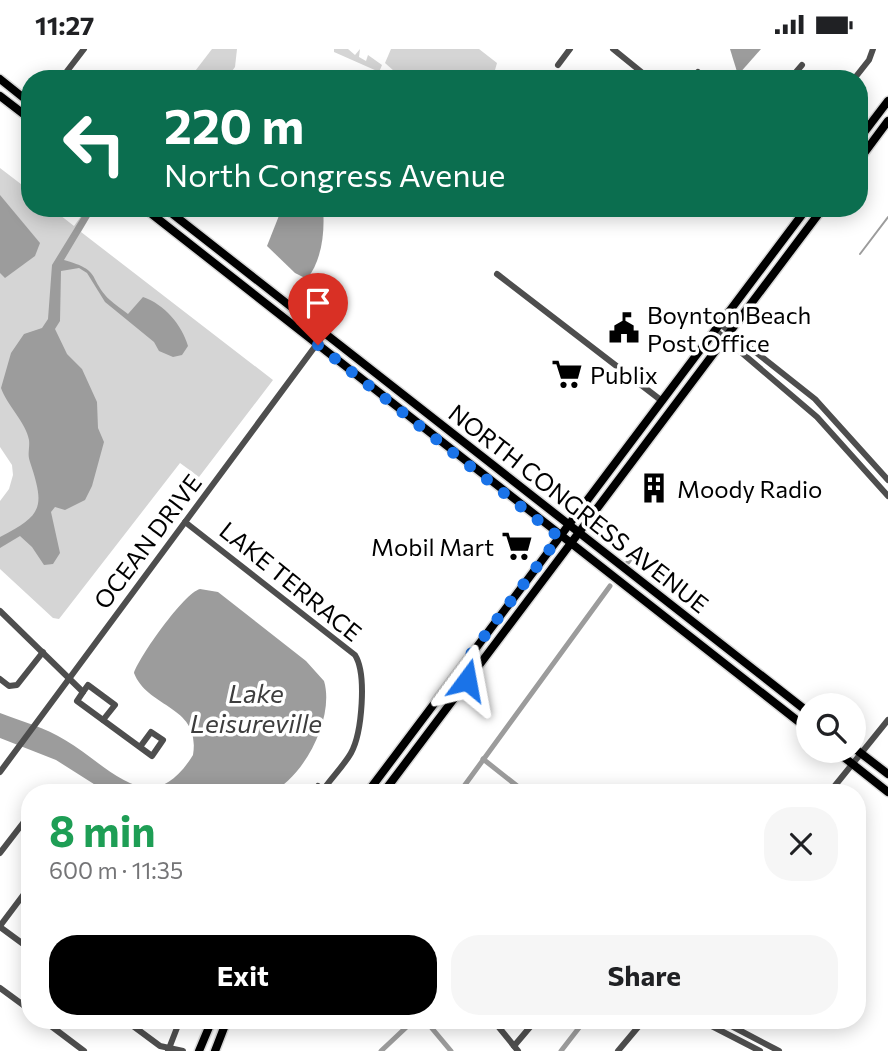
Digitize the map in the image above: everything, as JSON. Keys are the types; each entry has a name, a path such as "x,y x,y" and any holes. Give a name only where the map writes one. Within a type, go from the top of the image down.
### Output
{"main road":[{"path":"0,79 21,96"},
{"path":"0,96 21,112"},
{"path":"868,127 888,101"},
{"path":"868,148 888,121"},
{"name":"NORTH CONGRESS AVENUE","path":"155,217 559,537 796,720"},
{"name":"NORTH CONGRESS AVENUE","path":"176,217 796,703"},
{"path":"374,784 800,217"},
{"path":"390,784 816,217"},
{"path":"422,427 448,429"},
{"path":"444,444 463,441"},
{"path":"721,661 752,668"},
{"path":"465,662 467,680"},
{"path":"738,674 764,678"},
{"path":"453,678 455,697"},
{"path":"866,756 888,774"},
{"path":"852,764 888,792"},
{"path":"199,1051 208,1029"},
{"path":"215,1051 224,1029"}],"street":[{"path":"68,70 84,49"},
{"path":"558,65 570,49"},
{"path":"861,70 873,49"},
{"path":"616,50 639,70"},
{"path":"798,70 802,65"},
{"path":"497,274 662,401"},
{"path":"717,327 731,331 815,399 888,480"},
{"path":"717,327 725,339 817,417 888,496"},
{"name":"OCEAN DRIVE","path":"0,772 325,334"},
{"name":"LAKE TERRACE","path":"185,522 348,650 360,664 363,680 354,745 323,784"},
{"path":"0,611 83,692"},
{"path":"0,679 9,686 17,685 43,652"},
{"path":"103,720 115,705 88,685 77,701 103,720 140,747"},
{"path":"866,742 888,720"},
{"path":"836,784 852,764"},
{"path":"0,853 21,826"},
{"path":"21,899 0,926 21,942"},
{"path":"0,988 21,1003"},
{"path":"55,1029 85,1051"},
{"path":"137,1029 156,1044 169,1050 183,1051"},
{"path":"169,1050 177,1029"},
{"path":"500,1029 516,1049 530,1029"},
{"path":"618,1051 636,1029"},
{"path":"717,1029 760,1051"},
{"path":"737,1029 779,1051"}],"shaded area":[{"path":"212,49 237,49 233,70 196,70"},
{"path":"334,49 348,49 355,55 360,49 359,57 366,61 368,55 382,65 380,70 375,70 334,52"},
{"path":"391,49 479,49 497,63 495,70 393,70 385,63"},
{"path":"0,168 21,184 21,217 62,217 74,226 80,217 90,217 81,232 273,380 199,477 180,463 59,619 53,618 0,569 0,501 9,489 13,475 12,465 0,447"}],"water":[{"path":"730,49 761,49 742,70 736,70"},
{"path":"0,195 40,243 35,256 5,278 0,273"},
{"path":"81,217 90,217 64,260 90,271 110,300 128,314 143,297 151,300 177,323 188,346 182,355 173,357 159,351 154,342 105,302 87,273 79,268 61,271 60,321 55,329 67,354 82,369 97,402 98,428 104,442 92,486 85,500 65,510 55,507 51,512 60,553 53,564 44,565 32,547 20,536 0,548 0,537 25,522 37,508 38,500 38,490 29,459 29,440 1,388 11,353 24,334 42,328 48,319 52,265"},
{"path":"278,217 323,217 321,245 316,263 307,279 295,273 267,246"},
{"name":"Lake Leisureville","path":"200,589 218,592 306,661 324,681 325,712 321,728 305,760 284,784 164,784 177,775 193,755 193,739 189,726 182,717 150,694 134,673 163,626 193,593"},
{"name":"Lake Leisureville","path":"0,713 58,736 134,784 94,784 56,760 0,738"}],"waterway":[{"path":"860,254 888,217"},
{"path":"628,562 638,548"},
{"path":"466,784 610,586"},
{"path":"483,759 515,784"},
{"path":"381,1051 404,1029"},
{"path":"433,1029 451,1051"},
{"path":"561,1051 578,1029"}],"place":[{"name":"Boynton Beach Post Office","path":"624,328"},
{"name":"Publix","path":"567,374"},
{"name":"Moody Radio","path":"654,488"},
{"name":"Mobil Mart","path":"517,546"}],"route":[{"path":"318,345 559,537 465,662 467,680"}]}
